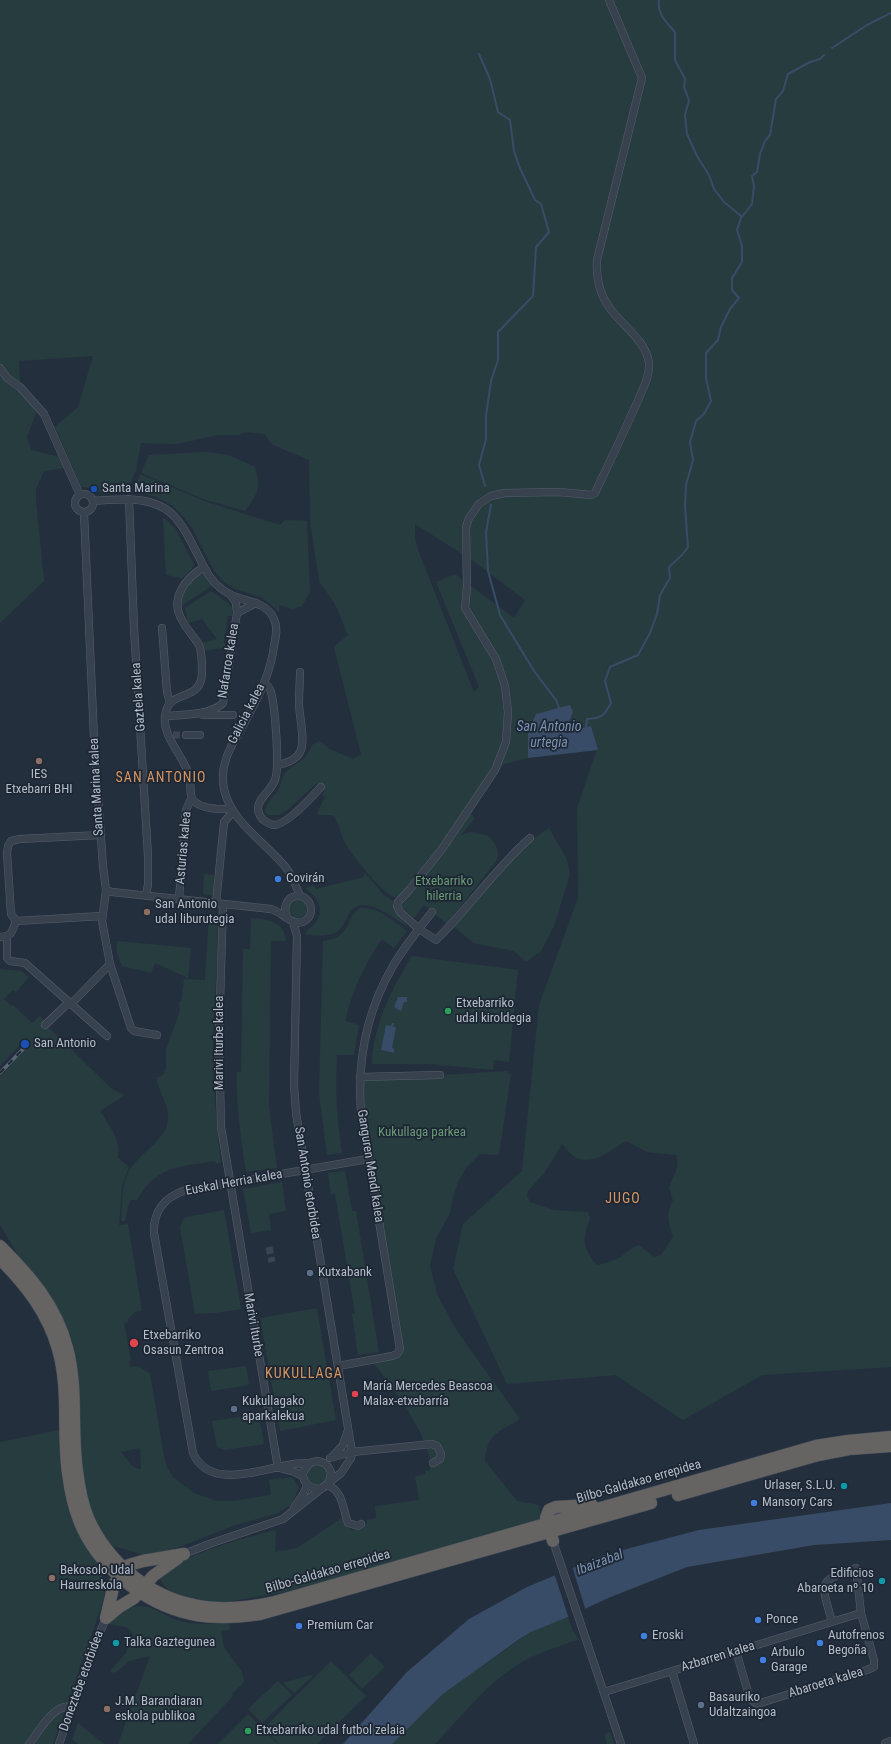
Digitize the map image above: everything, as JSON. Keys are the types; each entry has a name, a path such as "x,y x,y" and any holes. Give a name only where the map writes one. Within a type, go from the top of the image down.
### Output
{"highway":[{"name":"Bilbo-Galdakao errepidea","path":"0,1246 28,1274 45,1298 64,1337 72,1368 75,1453 79,1484 88,1518 102,1542 106,1554"},
{"name":"Bilbo-Galdakao errepidea","path":"0,1259 20,1279 38,1303 51,1328 55,1340 63,1370 67,1471 80,1521 94,1547 106,1554 122,1572 158,1588 167,1597 179,1602 207,1607 232,1608 258,1606 550,1532"},
{"name":"Bilbo-Galdakao errepidea","path":"550,1532 546,1516 552,1509 598,1504 643,1496 816,1446 891,1437"},
{"name":"Bilbo-Galdakao errepidea","path":"147,1584 152,1599 170,1608 196,1614 220,1617 244,1616 277,1610 818,1455 849,1449 891,1446"},
{"path":"147,1584 150,1568 143,1560 106,1554 113,1590 117,1598 126,1602 152,1599"},
{"path":"106,1618 116,1580 122,1572 133,1563 143,1560 184,1554"},
{"path":"106,1618 119,1606 134,1598 147,1584 184,1554"}],"street":[{"path":"530,838 515,851 451,926 436,940 427,936 400,912 398,902 442,849 478,797 495,770 506,742 508,712 505,686 496,659 465,608 467,587 466,527 469,518 479,504 491,496 505,493 558,492 591,495 595,493 629,422 648,376 649,363 645,353 638,340 610,308 605,300 596,274 597,260 642,78 609,0"},
{"path":"0,368 7,378 20,387 44,414 80,495"},
{"path":"86,494 93,501 92,508 84,513 75,507 76,498 80,495 86,494"},
{"name":"Galicia kalea","path":"93,501 129,498 145,500 159,505 179,521 204,567 216,584 231,595 262,605 274,618 276,629 272,663 244,725 231,744 224,766 224,790 232,809 238,818 281,862 292,877 300,896"},
{"name":"Gaztela kalea","path":"129,498 134,628 148,856 148,884 146,896"},
{"name":"Santa Marina kalea","path":"84,513 100,835 106,890 102,916 105,944 131,1028 134,1031 157,1036"},
{"name":"Nafarroa kalea","path":"170,703 174,699 198,689 201,683 202,670 200,647 181,620 178,602 181,588 186,581 204,567"},
{"name":"Nafarroa kalea","path":"165,716 195,713 217,708 225,699 237,613 236,603 231,595"},
{"name":"Nafarroa kalea","path":"237,613 256,603"},
{"path":"162,628 167,692 170,703 165,716 164,726 170,735 188,773 192,799 195,803 208,807 232,809"},
{"path":"277,765 286,763 295,758 303,745 299,704 300,672"},
{"path":"264,683 271,691 277,765 275,781 260,801 258,808 263,820 274,825 286,820 321,787"},
{"name":"Nafarroa kalea","path":"195,713 199,715 233,715"},
{"path":"186,735 200,735"},
{"name":"Asturias kalea","path":"179,899 186,810 190,800 192,799"},
{"name":"Marivi Iturbe kalea","path":"230,1182 221,1127 219,1037 220,903 224,822 231,814 232,809"},
{"path":"16,921 11,914 7,854 8,846 11,841 20,839 100,835"},
{"path":"291,898 292,877"},
{"path":"106,890 146,896 271,909 278,911 293,922 302,922 309,917 311,908 308,900 300,896 291,898 285,905 271,909"},
{"path":"285,905 284,909 287,917"},
{"name":"Ganguren Mendi kalea","path":"338,1366 392,1356 397,1354 400,1349 361,1112 360,1077 366,1031 377,996 393,966 432,912"},
{"path":"16,921 102,916"},
{"path":"16,921 11,934 4,936 7,958 10,961 25,963 69,1004 107,1036"},
{"name":"San Antonio etorbidea","path":"293,922 297,936 294,1085 296,1114 304,1170 352,1452"},
{"name":"San Antonio etorbidea","path":"297,936 302,922"},
{"path":"45,1025 73,1002 110,964"},
{"path":"360,1077 440,1075"},
{"name":"Euskal Herria kalea","path":"310,1463 222,1475 210,1472 196,1459 178,1374 154,1233 156,1217 160,1208 168,1198 193,1189 368,1159"},
{"name":"Marivi Iturbe","path":"230,1182 278,1468"},
{"name":"San Antonio etorbidea","path":"330,1458 340,1450 343,1445 348,1428"},
{"path":"361,1524 358,1526 348,1523 340,1496 331,1486 327,1485 313,1489 307,1484 303,1476 304,1469 310,1463 352,1452 432,1444 437,1446 441,1454 440,1459 433,1463"},
{"path":"184,1554 283,1519 327,1485 346,1467 352,1452"},
{"path":"319,1461 327,1465 331,1472 327,1485"},
{"name":"Euskal Herria kalea","path":"278,1468 288,1469 303,1476"},
{"path":"283,1519 296,1506 307,1484"},
{"path":"550,1532 621,1744"},
{"path":"832,1622 824,1590 825,1584 831,1576 856,1568 861,1613"},
{"name":"Azbarren kalea","path":"604,1692 861,1613"},
{"name":"Abaroeta kalea","path":"736,1651 750,1700 757,1704 874,1667 874,1660 861,1613"},
{"name":"Doneztebe etorbidea","path":"59,1744 106,1618"},
{"path":"672,1671 694,1744"},
{"path":"29,1744 54,1712 66,1706 72,1707"},
{"path":"886,1744 891,1742"}],"green space":[{"name":"Etxebarriko hilerria","path":"0,0 891,0 891,1367 762,1375 683,1420 616,1375 507,1384 453,1269 463,1224 522,1171 539,1005 578,898 577,808 597,750 591,726 577,729 568,725 573,712 528,733 528,758 504,764 470,813 475,818 461,835 471,832 487,835 496,846 498,856 497,860 447,924 424,905 414,918 401,906 425,875 418,874 398,898 387,893 374,880 348,848 343,840 335,818 332,815 319,815 317,813 325,797 322,794 325,790 317,783 285,812 279,815 268,815 265,811 268,802 278,790 284,774 307,755 312,745 320,741 330,749 353,759 361,754 334,647 348,635 335,604 319,581 310,521 309,460 271,444 265,434 246,432 239,435 218,435 177,444 141,443 136,471 126,492 103,494 90,488 81,487 55,427 78,407 93,356 19,361 20,387 37,411 27,437 31,450 59,457 64,468 44,471 36,489 44,581 0,623","holes":["415,524 476,563 525,600 514,618 455,574 436,582 479,687 474,692 418,550 415,539","626,1141 647,1152 676,1155 678,1166 669,1187 673,1201 668,1214 673,1237 661,1255 654,1257 639,1245 616,1259 597,1265 588,1253 585,1243 586,1232 590,1219 588,1212 553,1210 530,1202 527,1196 528,1191 545,1172 562,1144 575,1157 581,1160 588,1160 602,1156"]},
{"path":"207,452 229,455 255,467 258,481 257,491 253,500 245,511 206,500 141,473 149,455"},
{"path":"140,474 207,502 280,525 285,520 307,521 310,592 302,606 293,609 279,605 279,612 263,598 233,588 222,580 214,571 192,528 172,505 154,496 133,492"},
{"path":"163,517 175,528 194,564 191,570 182,578 166,575"},
{"path":"203,571 213,585 180,607 184,586"},
{"path":"211,591 229,604 232,608 232,616 228,616 224,642 227,647 205,651 202,643 217,639 202,619 188,623 185,608"},
{"path":"549,828 567,860 570,874 554,926 541,951 526,962 514,951 474,943 454,927 510,861 535,838"},
{"path":"364,872 383,894 393,901 393,909 408,927 378,908 362,905 355,908 349,914 337,932 323,935 305,934 319,917 320,908 313,895 305,888 314,885 316,889 364,877"},
{"path":"204,874 214,875 213,895 203,894"},
{"path":"298,900 304,903 307,909 304,915 298,918 292,915 289,909 292,903"},
{"path":"360,908 373,909 391,919 407,931 394,948 382,939 364,968 351,999 345,1021 359,1025 354,1055 337,1055 337,1104 342,1153 327,1155 319,1093 323,941 339,936 345,930 353,914"},
{"path":"209,914 216,914 217,917 213,1067 221,1163 216,1163 215,1161 190,1165 161,1174 152,1180 137,1200 131,1200 128,1206 125,1221 121,1221 123,1190 128,1173 139,1158 160,1138 168,1122 167,1109 156,1078 163,1075 166,1068 166,1049 180,1011 179,1002 181,1002 184,979 205,980"},
{"path":"251,918 274,922 282,929 285,934 286,941 271,941 269,1106 277,1168 246,1172 238,1110 237,1072 241,1072 243,949 250,949"},
{"path":"117,941 191,948 188,978 155,963 151,973 122,966 117,953"},
{"name":"Etxebarriko udal kiroldegia","path":"412,956 518,970 509,1062 494,1060 493,1070 430,1064 372,1064 376,1035 385,1007 397,981"},
{"path":"0,969 21,971 29,977 16,992 13,990 4,999 11,1006 13,1005 32,1023 40,1016 49,1028 112,1089 125,1095 100,1111 114,1133 118,1145 118,1158 129,1167 122,1186 119,1225 128,1224 142,1311 135,1312 128,1319 128,1322 124,1323 131,1361 129,1361 130,1367 138,1366 150,1374 167,1467 173,1477 194,1493 216,1501 232,1501 271,1495 269,1480 292,1477 299,1487 292,1504 278,1513 236,1525 171,1550 154,1554 144,1555 110,1545 98,1527 88,1505 81,1470 79,1406 21,1260 0,1225 0,1077 27,1047 22,1043 0,1066","holes":["140,1448 141,1470 132,1466 121,1452"]},
{"name":"Kukullaga parkea","path":"506,1071 511,1074 499,1155 480,1154 466,1168 458,1182 450,1213 436,1239 430,1266 437,1294 457,1331 520,1419 500,1431 491,1439 486,1452 485,1461 517,1501 539,1505 542,1521 285,1592 221,1603 179,1595 169,1590 163,1584 160,1577 182,1561 214,1548 276,1530 275,1552 297,1548 342,1518 345,1525 353,1531 367,1524 367,1520 376,1518 375,1506 419,1500 415,1476 426,1474 425,1471 430,1470 429,1466 431,1465 428,1452 416,1424 389,1383 371,1360 392,1356 400,1349 369,1163 360,1077 428,1076"},
{"path":"345,1171 352,1211 356,1211 379,1352 358,1355 352,1314 355,1314 335,1194 331,1194 328,1173"},
{"path":"282,1182 286,1211 269,1214 271,1230 251,1233 243,1189"},
{"path":"224,1210 241,1309 195,1314 180,1228 182,1221 186,1217"},
{"path":"317,1308 336,1420 280,1431 260,1318"},
{"path":"246,1366 249,1385 211,1391 208,1371"},
{"path":"259,1414 264,1444 224,1450 217,1447 212,1421"},
{"path":"59,1430 61,1472 66,1502 74,1523 98,1565 105,1587 104,1599 53,1744 0,1744 0,1442"},
{"path":"317,1464 325,1467 328,1475 325,1483 317,1486 309,1483 306,1475 309,1467"},
{"path":"143,1606 187,1623 229,1623 230,1630 221,1631 224,1647 242,1672 244,1682 232,1694 233,1696 188,1744 118,1744 150,1656 129,1661 115,1673 110,1671 126,1653 133,1636 126,1627 109,1624 119,1612 132,1607"},
{"path":"568,1617 572,1629 579,1640 535,1656 503,1675 473,1703 435,1744 392,1744 443,1694 459,1682 531,1632"},
{"path":"371,1653 385,1667 362,1689 349,1675"},
{"path":"331,1661 366,1696 317,1744 279,1744 264,1728"},
{"path":"310,1675 313,1676 294,1693 283,1683"},
{"path":"278,1681 292,1695 262,1723 248,1709"},
{"name":"Etxebarriko udal futbol zelaia","path":"248,1714 278,1744 218,1744"},
{"path":"78,1723 104,1744 78,1744 72,1739"},
{"path":"610,1732 614,1744 607,1744 604,1734"}],"water":[{"name":"San Antonio urtegia","path":"570,705 573,712 568,725 577,729 591,726 598,750 528,758 528,733 536,714"},
{"path":"398,997 407,997 407,1002 404,1002 401,1011 394,1007"},
{"path":"392,1023 394,1023 393,1027 396,1027 392,1048 394,1049 394,1053 381,1050 386,1025 391,1026"},
{"name":"Ibaizabal","path":"891,1503 891,1540 814,1545 687,1567 608,1598 568,1617 531,1632 443,1694 392,1744 343,1744 407,1672 469,1619 527,1587 604,1555 699,1530"}],"pier":[{"path":"572,1566 586,1611 569,1619 554,1573"}],"waterway":[{"path":"659,0 659,10 665,21 675,32 675,60 685,79 684,87 689,100 685,115 687,134 697,156 709,175 714,189 724,202 741,216 741,218"},
{"path":"832,48 867,25 891,13"},
{"path":"479,54 490,79 498,112 510,120 514,151 519,166 535,200 541,204 549,232 536,247 533,296 498,332 498,360 491,381 486,416 486,439 479,465 485,486"},
{"path":"586,727 587,719 602,716 609,707 611,703 605,681 610,667 638,655 650,633 657,614 660,595 670,578 669,567 688,547 685,506 686,485 693,460 690,442 696,421 704,414 711,401 706,378 706,353 718,340 721,327 730,309 739,298 732,290 732,278 742,262 742,246 737,230 741,218 752,204 754,186 752,176 757,172 760,154 765,141 770,135 776,99 783,91 788,74 810,62 820,59 824,55"},
{"path":"491,505 486,532 488,571 500,615 534,671 556,700 559,708"}],"tunnel":[{"path":"173,735 186,735"},
{"path":"269,1247 272,1262"}],"railway":[{"path":"0,1073 27,1045"}],"place":[{"name":"Santa Marina","path":"94,489"},
{"name":"IES Etxebarri BHI","path":"39,761"},
{"name":"Covirán","path":"278,879"},
{"name":"San Antonio udal liburutegia","path":"147,912"},
{"name":"Etxebarriko udal kiroldegia","path":"448,1011"},
{"name":"San Antonio","path":"25,1044"},
{"name":"Kutxabank","path":"310,1273"},
{"name":"Etxebarriko Osasun Zentroa","path":"134,1343"},
{"name":"María Mercedes Beascoa Malax-etxebarría","path":"355,1394"},
{"name":"Kukullagako aparkalekua","path":"234,1409"},
{"name":"Urlaser, S.L.U.","path":"844,1486"},
{"name":"Mansory Cars","path":"754,1503"},
{"name":"Bekosolo Udal Haurreskola","path":"52,1578"},
{"name":"Edificios Abaroeta nº 10","path":"882,1581"},
{"name":"Ponce","path":"758,1620"},
{"name":"Premium Car","path":"299,1626"},
{"name":"Eroski","path":"644,1636"},
{"name":"Talka Gaztegunea","path":"116,1643"},
{"name":"Autofrenos Begoña","path":"820,1643"},
{"name":"Arbulo Garage","path":"763,1660"},
{"name":"Basauriko Udaltzaingoa","path":"701,1705"},
{"name":"J.M. Barandiaran eskola publikoa","path":"107,1709"},
{"name":"Etxebarriko udal futbol zelaia","path":"248,1731"}],"district":[{"name":"SAN ANTONIO","path":"161,778"},
{"name":"JUGO","path":"623,1199"},
{"name":"KUKULLAGA","path":"304,1374"}]}
